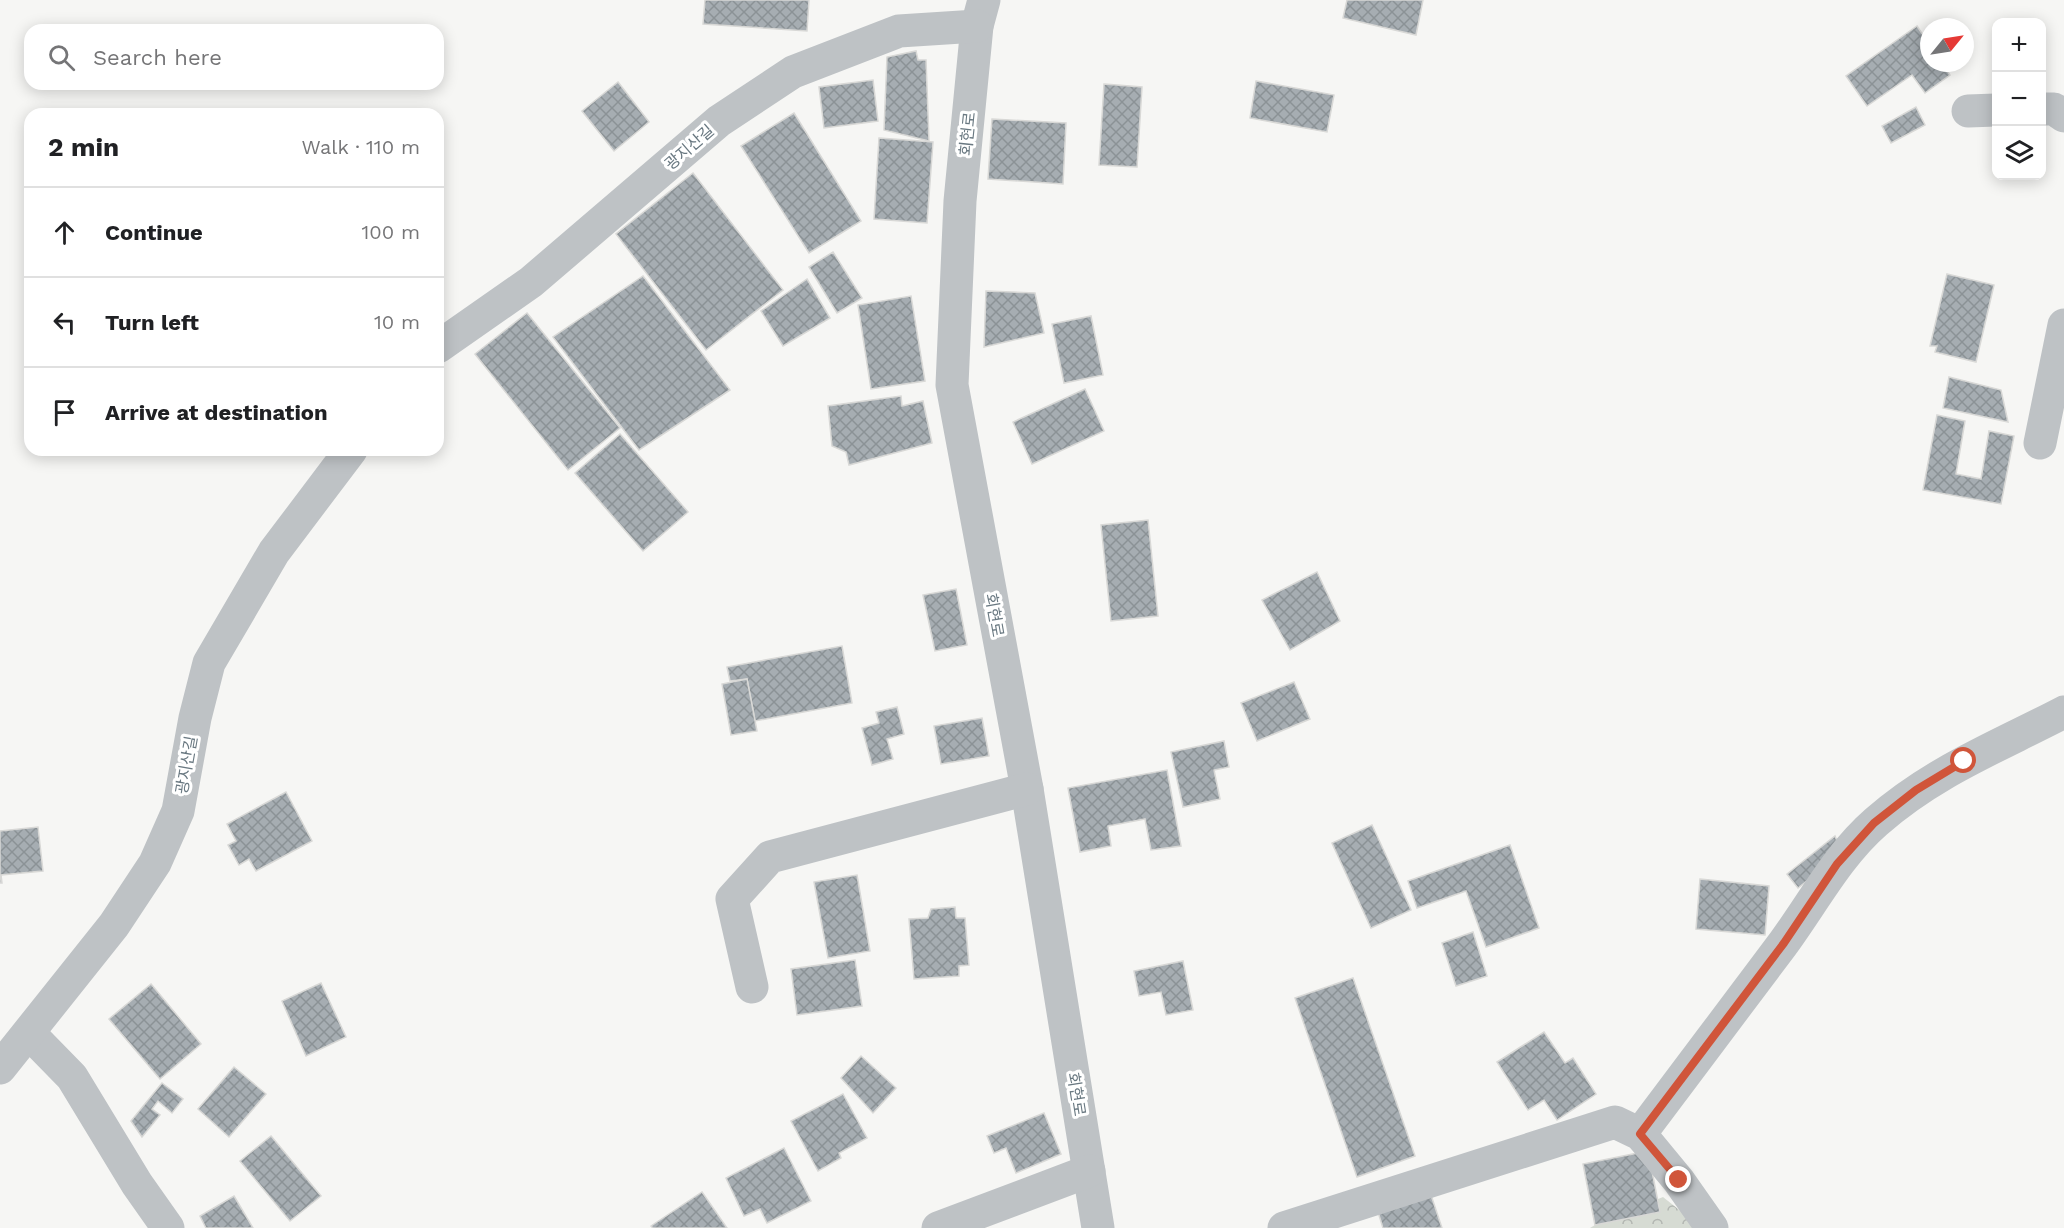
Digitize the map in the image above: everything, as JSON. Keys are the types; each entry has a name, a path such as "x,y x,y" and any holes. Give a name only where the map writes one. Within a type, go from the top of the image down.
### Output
{"street":[{"name":"광지산길","path":"444,343 531,282 719,121 793,72 899,31 980,13"},
{"name":"회현로","path":"980,13 960,201 952,385 1027,789 1098,1228"},
{"path":"2046,109 2054,109 2064,116"},
{"path":"2040,443 2064,325"},
{"name":"광지산길","path":"0,1068 114,925 155,863 178,811 195,718 209,663 274,552 346,456"},
{"path":"1640,1134 1784,943 1837,864 1874,823 1916,790 1964,761 2064,712"},
{"path":"752,987 732,898 770,856 1027,789"},
{"path":"29,1033 72,1077 168,1228"},
{"path":"1284,1228 1615,1122 1640,1134 1679,1180 1712,1228"},
{"path":"938,1228 1089,1171"}],"green space":[{"path":"1663,1197 1702,1228 1590,1228 1595,1225"}],"building":[{"path":"705,0 809,0 807,31 703,24"},
{"path":"1347,0 1423,0 1416,35 1343,18"},
{"path":"1917,26 1920,30 1920,72 1948,72 1950,75 1925,93 1912,75 1867,106 1846,76"},
{"path":"916,51 918,60 926,60 929,141 884,130 887,57"},
{"path":"873,80 878,121 824,128 819,87"},
{"path":"1256,81 1334,95 1327,132 1250,118"},
{"path":"618,82 649,122 614,151 582,111"},
{"path":"1104,84 1142,87 1137,167 1099,165"},
{"path":"1916,107 1925,125 1891,143 1882,126"},
{"path":"794,113 861,221 809,253 741,146"},
{"path":"992,119 1066,123 1063,184 988,179"},
{"path":"879,138 933,142 927,223 874,219"},
{"path":"693,173 783,290 706,350 616,234"},
{"path":"833,252 862,298 837,313 809,267"},
{"path":"1947,274 1994,285 1976,362 1935,352 1937,346 1930,346"},
{"path":"643,276 730,390 639,450 553,337"},
{"path":"807,279 830,318 783,346 761,311"},
{"path":"986,291 1035,293 1044,333 984,347"},
{"path":"911,296 925,381 871,389 858,305"},
{"path":"527,313 620,428 568,470 475,354"},
{"path":"1091,316 1103,375 1064,383 1052,324"},
{"path":"1949,377 2001,390 2008,422 1943,408"},
{"path":"1085,389 1104,431 1032,464 1013,422"},
{"path":"901,396 902,406 923,401 932,443 849,465 846,452 832,446 828,406"},
{"path":"1937,415 1965,421 1956,474 1981,479 1989,431 2014,436 2001,504 1923,490"},
{"path":"620,434 688,512 643,551 575,473"},
{"path":"1148,520 1158,616 1111,621 1101,525"},
{"path":"1317,572 1340,621 1290,650 1262,600"},
{"path":"956,589 967,645 935,651 923,595"},
{"path":"842,646 852,703 755,721 747,679 730,681 727,667"},
{"path":"747,679 757,731 731,735 722,684"},
{"path":"1294,682 1310,719 1257,741 1241,703"},
{"path":"897,707 904,734 887,739 893,759 872,765 862,728 879,723 876,712"},
{"path":"982,718 989,756 941,764 934,726"},
{"path":"1224,741 1229,767 1214,770 1220,799 1183,807 1171,752"},
{"path":"1167,770 1181,846 1151,850 1145,819 1108,826 1111,846 1080,852 1068,788"},
{"path":"286,792 312,841 256,871 249,859 239,865 228,845 236,841 227,824"},
{"path":"1372,825 1411,910 1371,928 1332,843"},
{"path":"38,827 43,871 1,875 2,883 0,883 0,831"},
{"path":"1835,836 1842,853 1798,888 1787,874"},
{"path":"1510,845 1539,928 1486,947 1466,891 1417,908 1408,881"},
{"path":"857,875 870,951 828,958 814,882"},
{"path":"1700,879 1769,886 1765,935 1696,929"},
{"path":"955,907 956,918 965,918 969,965 959,966 959,976 914,979 909,919 928,918 931,909"},
{"path":"1473,932 1487,976 1456,986 1442,943"},
{"path":"855,960 862,1006 797,1015 791,969"},
{"path":"1183,961 1193,1010 1166,1015 1161,992 1139,996 1134,971"},
{"path":"1353,978 1415,1156 1357,1177 1295,998"},
{"path":"321,983 346,1037 306,1056 282,1001"},
{"path":"151,984 201,1044 160,1079 109,1019"},
{"path":"1544,1032 1565,1063 1573,1058 1596,1094 1557,1120 1544,1100 1528,1110 1497,1062"},
{"path":"861,1056 896,1088 873,1113 841,1078"},
{"path":"234,1067 266,1094 229,1137 198,1109"},
{"path":"162,1083 183,1099 172,1113 158,1101 152,1109 160,1115 142,1137 131,1121"},
{"path":"843,1094 867,1138 839,1153 841,1158 818,1171 791,1121"},
{"path":"1044,1113 1061,1154 1016,1173 1006,1148 994,1153 987,1136"},
{"path":"271,1136 321,1196 290,1221 240,1161"},
{"path":"784,1148 811,1201 767,1223 760,1209 744,1216 726,1178"},
{"path":"1648,1151 1660,1212 1595,1225 1583,1164"},
{"path":"702,1192 727,1228 653,1228 651,1226"},
{"path":"1431,1195 1442,1228 1383,1228 1378,1212"},
{"path":"234,1196 253,1228 206,1228 200,1216"}],"route":[{"path":"1679,1180 1640,1134 1784,943 1837,864 1874,823 1916,790 1964,761"}]}
